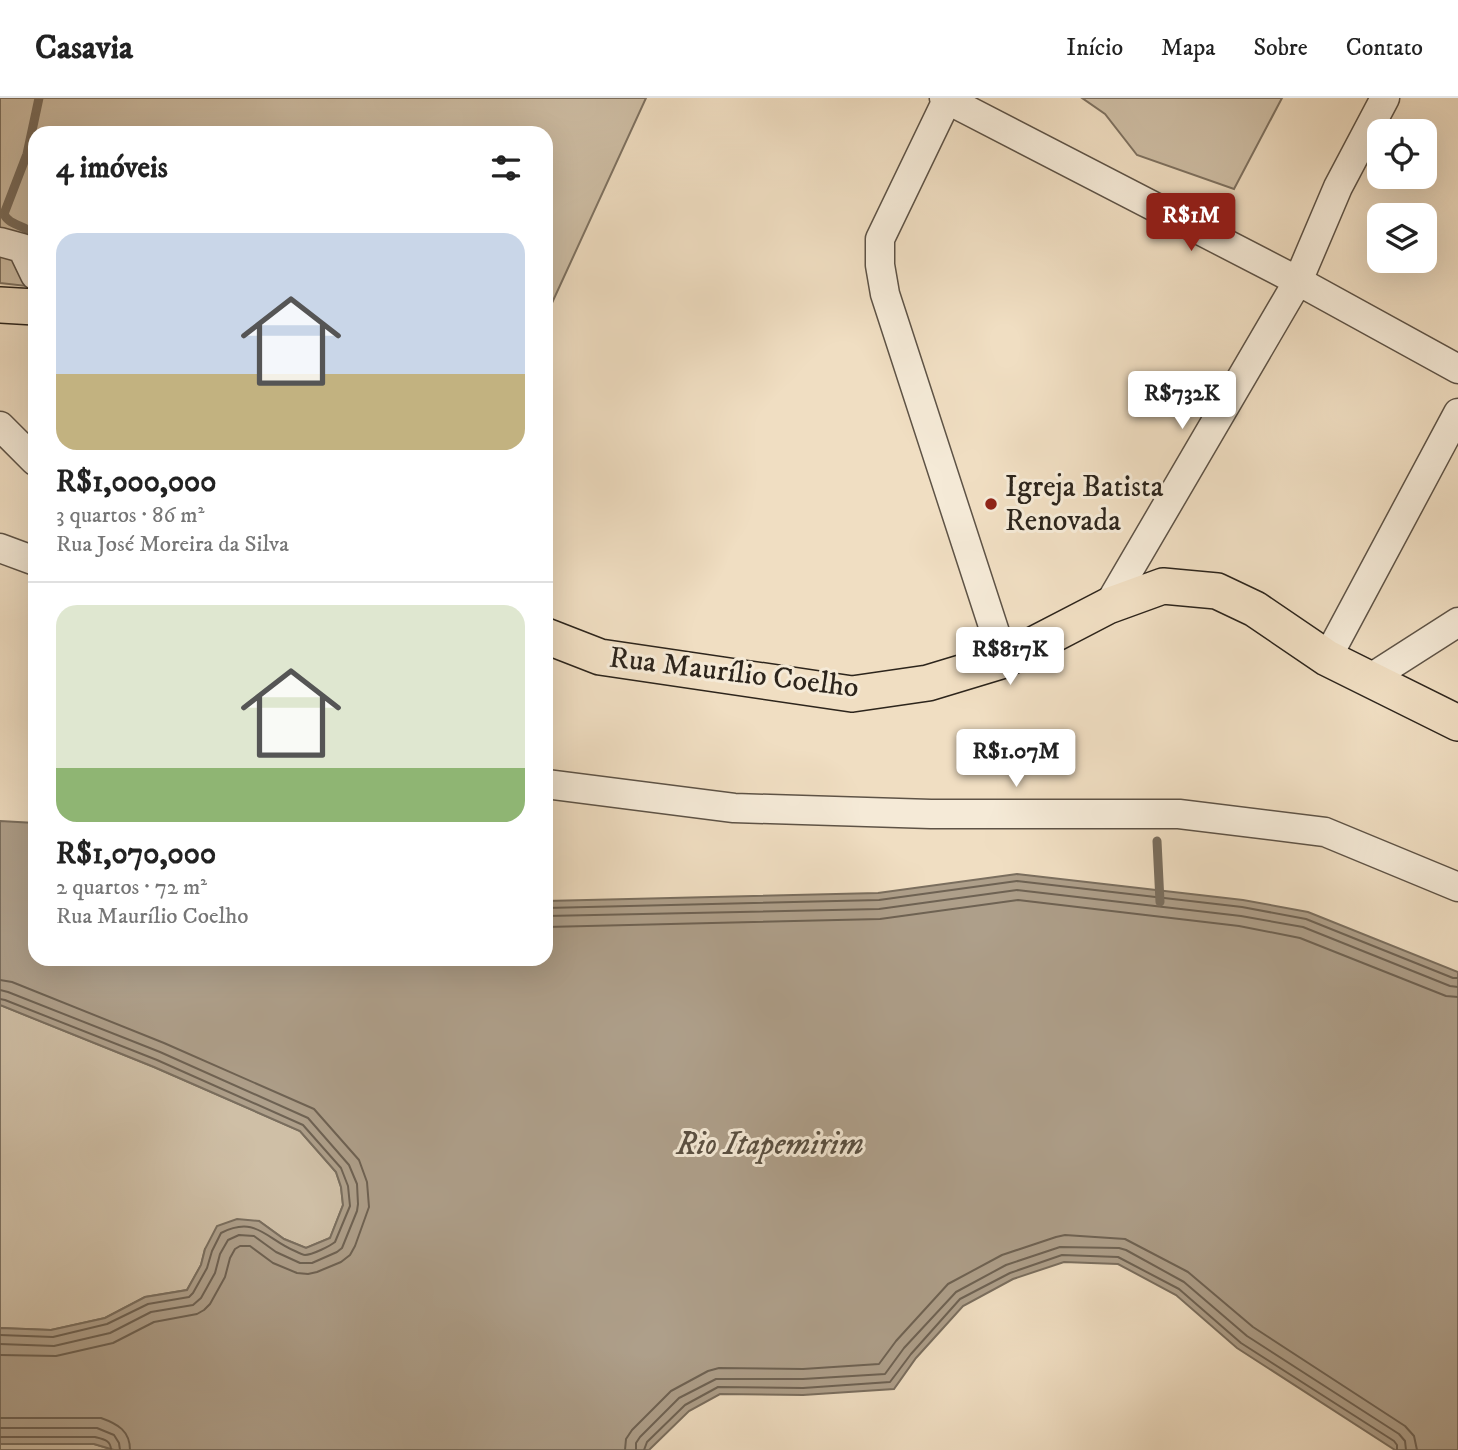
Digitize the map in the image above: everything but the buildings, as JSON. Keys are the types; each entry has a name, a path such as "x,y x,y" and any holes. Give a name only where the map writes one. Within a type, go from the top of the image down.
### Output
{"main road":[{"path":"0,305 28,307"},
{"name":"Rua Maurílio Coelho","path":"553,639 600,657 852,694 928,683 1004,660 1108,606 1163,586 1217,592 1255,609 1327,658 1458,723"}],"street":[{"path":"1108,606 1298,281 1338,187 1385,98"},
{"path":"1004,660 886,294 880,265 880,239 945,99 1298,281 1458,369"},
{"path":"0,242 22,248 28,260"},
{"path":"1327,658 1458,413"},
{"path":"0,426 28,454"},
{"path":"0,548 28,558"},
{"path":"1369,679 1458,622"},
{"path":"553,785 734,808 931,814 1180,814 1325,832 1458,887"}],"shaded area":[{"path":"0,98 646,98 553,301 553,126 28,126 28,286 0,283"},
{"path":"1082,98 1282,98 1234,189 1137,155 1105,114"},
{"path":"0,1005 154,1067 300,1131 336,1172 341,1187 343,1205 330,1238 306,1248 284,1239 259,1221 205,1249 201,1265 187,1290 145,1297 105,1318 51,1330 0,1328"},
{"path":"0,1444 94,1444 114,1450 0,1450"}],"water":[{"name":"Rio Itapemirim","path":"0,821 28,823 28,966 553,966 553,901 878,893 1017,874 1243,900 1308,912 1458,972 1458,1450 1395,1450 1237,1348 1176,1295 1118,1264 1064,1262 1013,1279 963,1306 916,1358 894,1389 803,1395 720,1394 689,1411 649,1450 114,1450 94,1444 0,1444 0,1328 51,1330 105,1318 145,1297 187,1290 217,1226 237,1219 259,1221 284,1239 306,1248 330,1238 343,1205 336,1172 300,1131 154,1067 0,1005"}],"waterway":[{"path":"33,126 39,98"},
{"path":"28,149 4,214 10,221 28,230"},
{"path":"1157,841 1160,902"}],"place":[{"name":"Igreja Batista Renovada","path":"991,504"}]}
